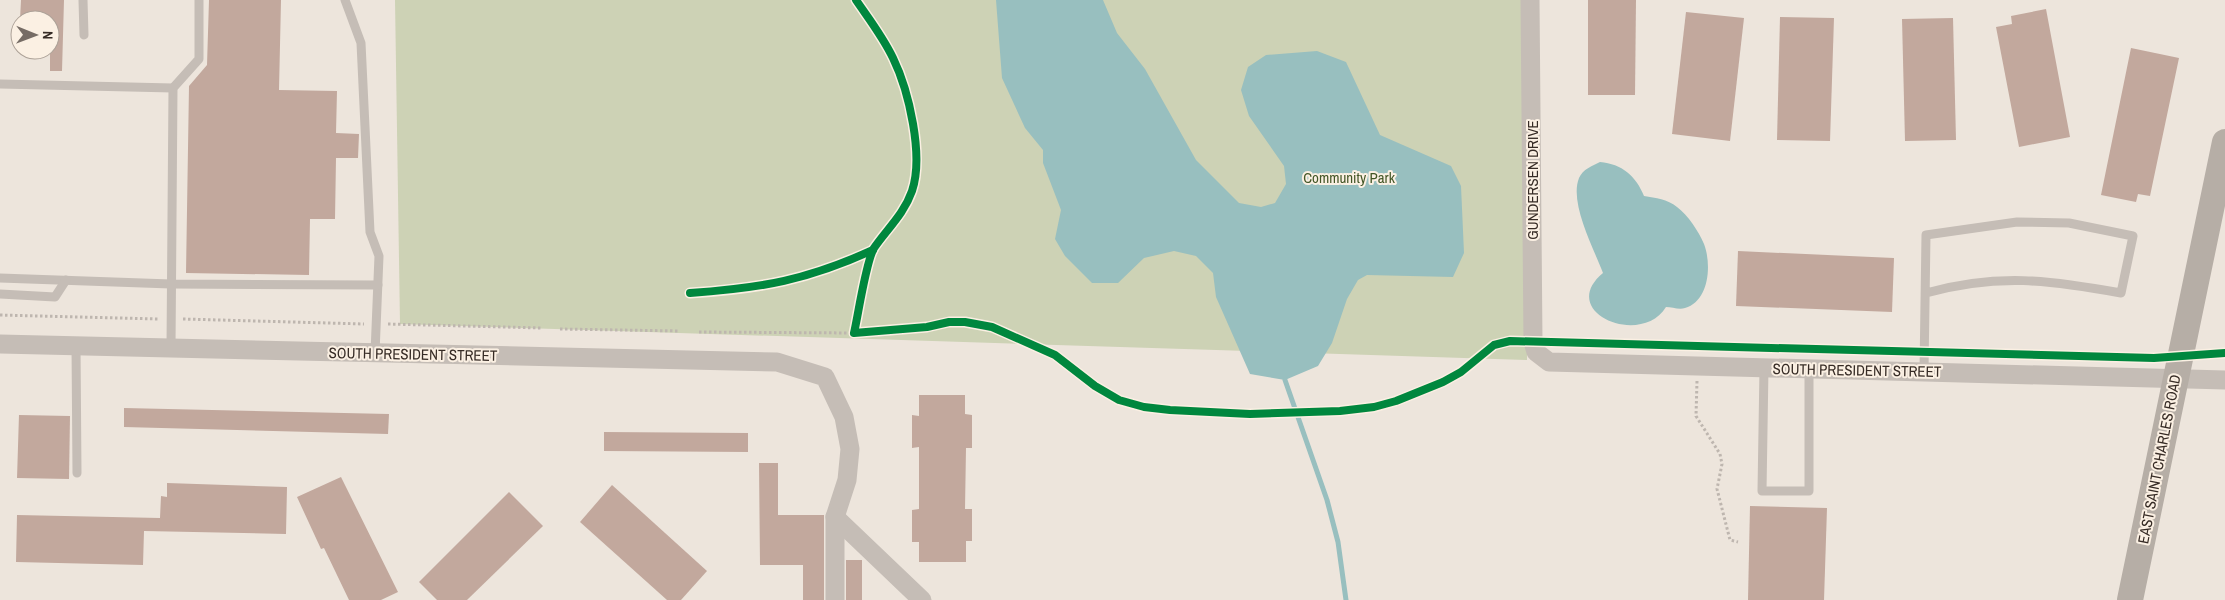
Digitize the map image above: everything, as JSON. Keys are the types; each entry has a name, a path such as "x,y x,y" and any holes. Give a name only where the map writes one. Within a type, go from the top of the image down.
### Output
{"street":[{"name":"GUNDERSEN DRIVE","path":"1530,0 1533,342 1540,357"},
{"name":"EAST SAINT CHARLES ROAD","path":"2130,600 2225,142"},
{"name":"SOUTH PRESIDENT STREET","path":"0,344 778,362 825,377 844,418 850,450 847,480 835,517"},
{"name":"SOUTH PRESIDENT STREET","path":"1540,357 1549,362 1561,364 1924,371 2225,380"},
{"path":"835,517 835,600"},
{"path":"835,517 922,600"}],"lane":[{"path":"83,0 84,35"},
{"path":"171,348 173,88 198,59 199,0"},
{"path":"345,0 361,43 370,232 379,256 375,353"},
{"path":"0,84 173,88"},
{"path":"1924,371 1926,293 1924,252 1926,235 2017,222 2069,223 2133,236 2122,293 2067,283 2012,278 1952,285 1926,293"},
{"path":"0,278 171,284 378,285"},
{"path":"0,294 55,297 66,280"},
{"path":"76,346 77,473"},
{"path":"1764,368 1762,491 1809,491 1810,369"}],"path":[{"path":"0,315 542,328"},
{"path":"854,333 856,324"},
{"path":"560,328 680,331"},
{"path":"699,332 864,332"},
{"path":"1698,378 1696,416 1720,454 1722,464 1718,488 1727,534 1730,540 1738,542"}],"green space":[{"name":"Community Park","path":"395,0 1526,0 1527,360 400,324"}],"water":[{"path":"996,0 1103,0 1117,33 1145,69 1196,160 1239,203 1261,207 1275,203 1286,184 1284,166 1249,116 1241,90 1248,67 1266,55 1317,51 1346,62 1380,135 1451,166 1461,186 1464,253 1453,277 1367,275 1358,280 1347,299 1332,343 1318,366 1285,380 1250,374 1216,297 1213,273 1196,256 1174,251 1144,258 1118,283 1092,283 1065,256 1055,239 1061,210 1043,163 1043,150 1025,128 1002,78"},
{"path":"1600,162 1615,165 1627,172 1637,183 1644,196 1661,199 1673,204 1685,214 1696,229 1704,244 1708,272 1704,290 1693,304 1683,309 1666,307 1654,319 1639,324 1623,325 1607,320 1596,312 1590,301 1591,287 1603,273 1580,213 1577,188 1579,178 1583,172"}],"building":[{"path":"21,0 64,0 62,71 50,71 50,60 60,60 60,10 20,10"},
{"path":"209,0 281,0 279,90 337,91 336,133 359,134 358,158 336,158 335,219 310,219 309,275 186,273 189,86 207,65"},
{"path":"1588,0 1636,0 1635,95 1588,95"},
{"path":"2046,9 2070,137 2019,147 1996,27 2012,24 2011,16"},
{"path":"1686,12 1744,18 1730,141 1672,134"},
{"path":"1780,17 1834,18 1830,141 1777,140"},
{"path":"1953,18 1956,140 1905,141 1902,19"},
{"path":"2131,48 2179,58 2150,196 2138,194 2136,202 2101,195"},
{"path":"1738,251 1894,258 1892,312 1736,306"},
{"path":"919,395 965,395 965,414 972,415 972,448 966,448 965,509 972,509 972,541 966,541 966,562 919,562 919,542 912,542 912,510 919,509 919,447 912,448 912,415 919,416"},
{"path":"124,408 389,414 388,434 124,427"},
{"path":"19,415 70,416 69,479 17,478"},
{"path":"604,432 748,433 748,452 604,451"},
{"path":"759,463 778,463 778,515 824,515 824,600 803,600 803,565 760,565"},
{"path":"341,477 398,592 381,600 349,600 324,548 321,549 297,497"},
{"path":"167,483 287,487 286,534 144,531 143,565 16,562 17,515 160,518 161,496 167,497"},
{"path":"612,485 707,571 681,600 667,600 580,522"},
{"path":"509,492 543,526 467,600 437,600 419,582"},
{"path":"1750,506 1827,508 1824,600 1748,600"},
{"path":"846,560 862,560 862,600 846,600"}],"waterway":[{"path":"1285,380 1327,500 1338,542 1346,600"}],"cycle path":[{"path":"856,0 885,43 899,72 913,124 916,160 915,177 909,199 871,255 854,333 927,327 949,322 965,322 992,327 1055,355 1095,386 1119,400 1144,407 1170,410 1250,414 1340,411 1374,407 1396,401 1443,382 1461,372 1494,345 1510,341 2154,358 2225,353"},
{"path":"690,293 784,281 827,269 873,250"}]}
